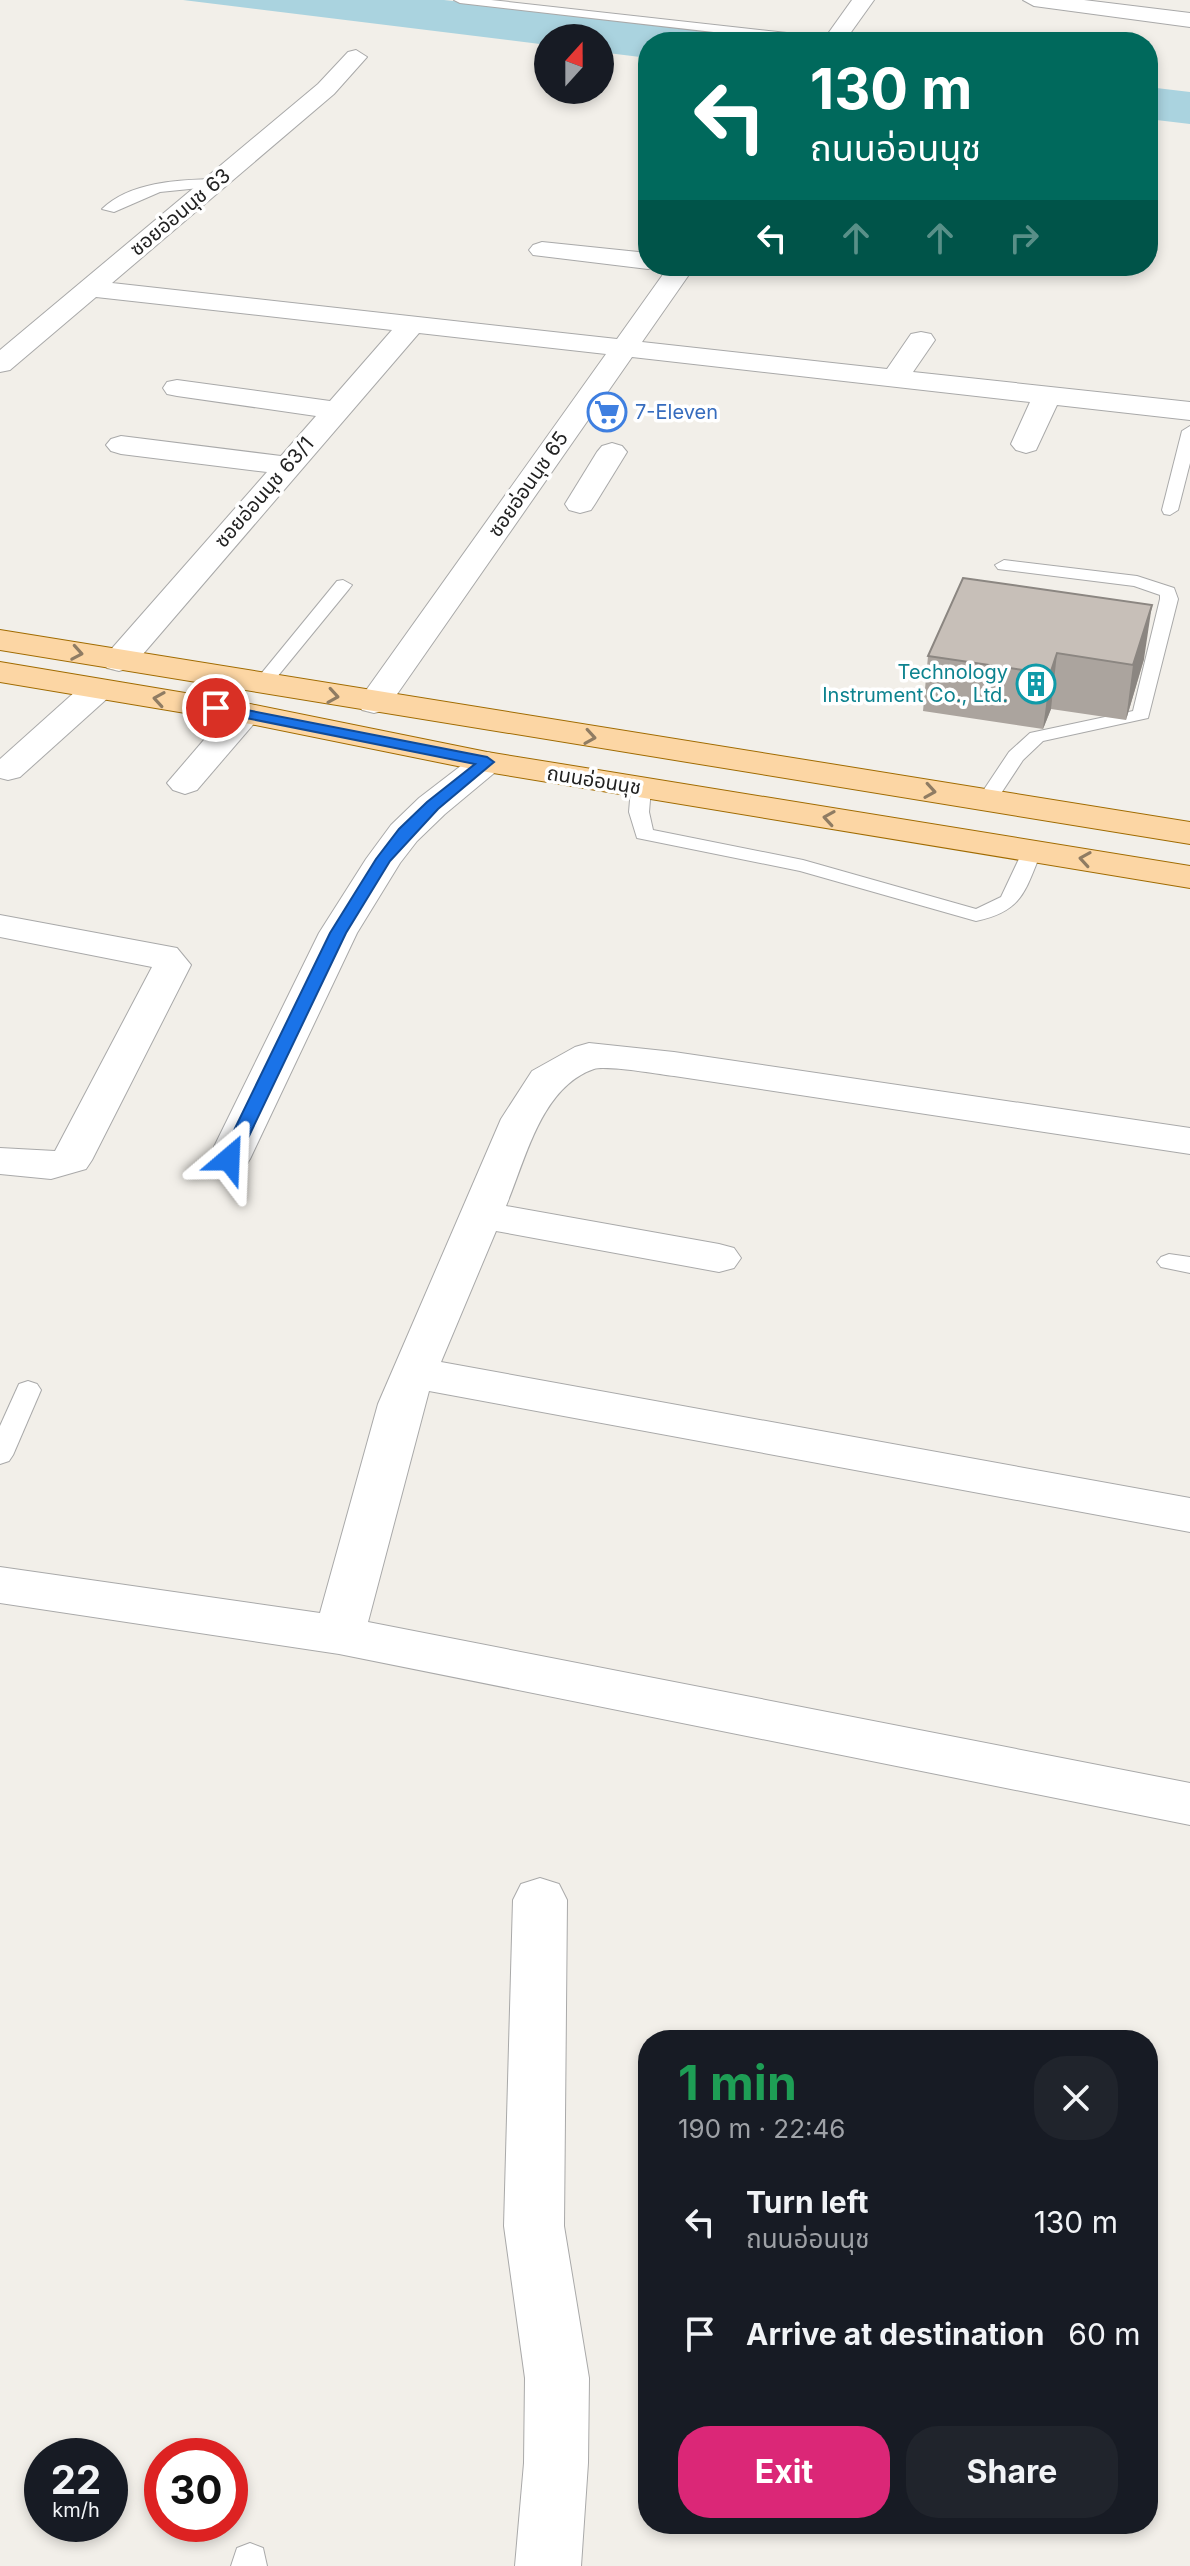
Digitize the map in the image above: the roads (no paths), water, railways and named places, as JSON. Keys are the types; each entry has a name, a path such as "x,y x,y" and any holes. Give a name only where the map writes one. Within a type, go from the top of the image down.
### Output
{"main road":[{"name":"ถนนอ่อนนุช","path":"0,640 119,661 254,699 351,735 487,762 1190,877"},
{"name":"ถนนอ่อนนุช","path":"0,672 98,689 374,703 1190,833"},
{"path":"351,735 374,703"},
{"path":"1139,868 1152,827"}],"street":[{"path":"840,32 863,0"},
{"path":"1034,0 1190,20"},
{"name":"ซอยอ่อนนุช 63","path":"0,364 326,89 356,57"},
{"path":"542,250 638,260"},
{"name":"ซอยอ่อนนุช 65","path":"374,703 675,276"},
{"path":"89,288 1190,411"},
{"name":"ซอยอ่อนนุช 63/1","path":"119,661 411,325"},
{"path":"894,378 921,340"},
{"path":"177,388 335,410"},
{"path":"1026,444 1047,395"},
{"path":"121,445 286,466"},
{"path":"536,473 588,492 612,452"},
{"path":"8,770 98,689"},
{"path":"185,783 254,699"},
{"path":"229,1159 338,933 384,859 404,833 432,806 487,762"},
{"path":"0,926 163,956 172,965 71,1160 51,1166 0,1161"},
{"path":"339,1635 401,1404 522,1119 546,1080 589,1055 674,1064 1190,1141"},
{"path":"482,1215 719,1258"},
{"path":"414,1373 1190,1515"},
{"path":"0,1585 339,1635 1190,1804"},
{"path":"540,1900 534,2226 557,2378 556,2463 548,2566"}],"lane":[{"path":"460,0 743,32"},
{"path":"109,209 148,188 166,184 214,183"},
{"path":"1170,510 1190,431"},
{"path":"987,800 1026,743 1039,734 1126,722 1141,714 1158,618 1169,599 1168,592 1156,586 1012,566 1016,589"},
{"path":"254,699 343,585"},
{"path":"641,788 639,812 644,834 803,866 976,915 998,912 1010,901 1032,850"},
{"path":"0,1455 28,1390"}],"water":[{"path":"183,0 444,0 724,32 638,32 638,57 614,54 614,24 534,24 534,43"},
{"path":"1158,88 1190,92 1190,124 1158,120"}],"place":[{"name":"7-Eleven","path":"607,412"},
{"name":"Technology Instrument Co., Ltd.","path":"1036,684"}]}
